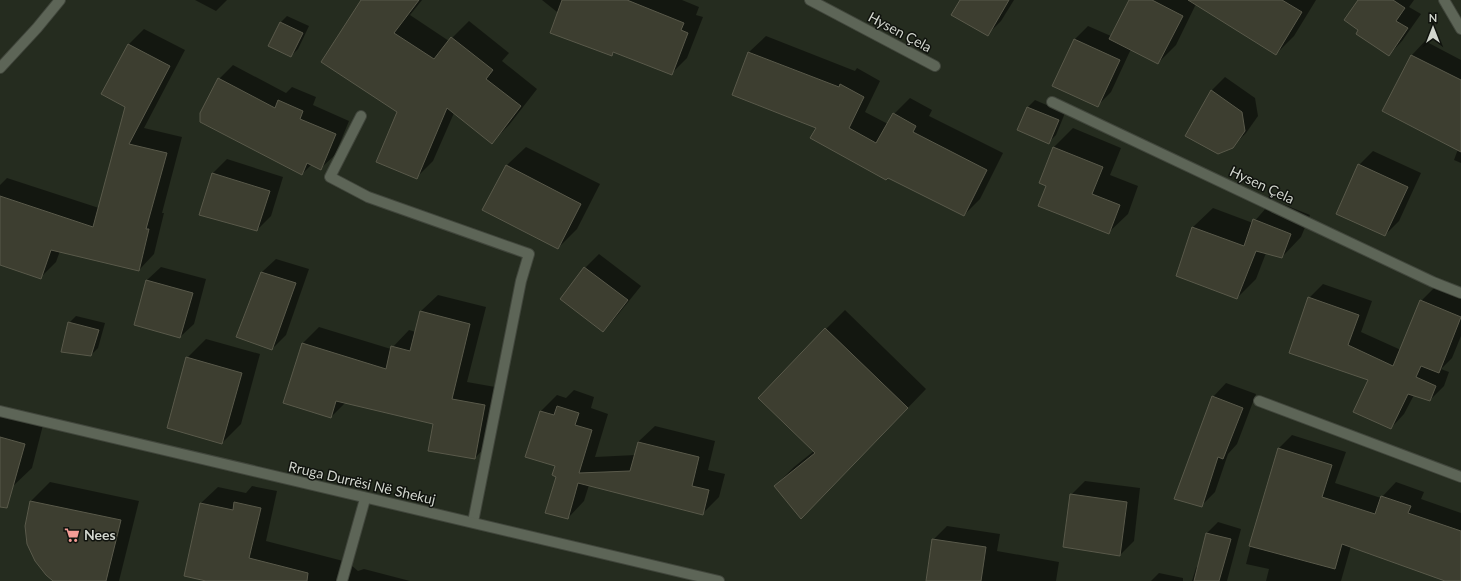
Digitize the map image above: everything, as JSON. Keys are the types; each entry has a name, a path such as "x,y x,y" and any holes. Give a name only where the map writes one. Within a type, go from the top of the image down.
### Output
{"street":[{"path":"0,68 38,28 60,0"},
{"name":"Hysen Çela","path":"810,0 935,66"},
{"path":"1444,0 1461,29"},
{"name":"Hysen Çela","path":"1052,102 1433,282 1461,293"},
{"path":"361,116 330,177 368,197 529,254 521,281 473,522"},
{"path":"1259,401 1461,477"},
{"name":"Rruga Durrësi Në Shekuj","path":"0,411 364,499 473,522 719,581"},
{"path":"342,581 364,499"}],"building":[{"path":"361,0 419,0 394,33 434,59 451,37 493,70 486,79 521,106 492,144 447,108 417,179 376,162 397,112 321,62"},
{"path":"562,0 627,0 684,23 681,30 688,33 672,75 613,52 612,56 550,33"},
{"path":"960,0 1009,0 988,36 951,15"},
{"path":"1129,0 1152,0 1183,16 1158,64 1109,39"},
{"path":"1188,0 1282,0 1302,12 1276,55"},
{"path":"1358,0 1393,0 1405,8 1396,21 1408,28 1389,56 1356,34 1358,30 1344,20"},
{"path":"280,22 303,33 291,57 268,46"},
{"path":"1074,39 1120,60 1098,107 1052,86"},
{"path":"128,44 170,66 129,144 167,153 146,229 149,229 139,271 51,250 41,279 0,265 0,196 93,227 125,107 101,94"},
{"path":"748,52 839,87 840,84 864,97 849,128 876,143 893,113 916,126 913,132 987,170 964,216 888,178 886,180 810,138 816,128 732,95"},
{"path":"1411,55 1461,80 1461,152 1382,111"},
{"path":"218,78 275,108 278,100 303,111 300,119 336,134 321,170 307,163 302,175 200,122 200,113"},
{"path":"1211,90 1242,112 1245,131 1233,148 1218,154 1185,136"},
{"path":"1027,107 1059,120 1049,144 1017,130"},
{"path":"1053,147 1103,167 1092,194 1120,205 1109,234 1038,206 1046,186 1039,183"},
{"path":"1358,164 1408,187 1385,236 1336,214"},
{"path":"506,165 581,204 558,249 482,210"},
{"path":"212,173 270,191 257,231 199,215"},
{"path":"1253,219 1291,234 1282,258 1256,251 1237,299 1176,276 1192,227 1244,246"},
{"path":"584,267 628,300 603,332 560,299"},
{"path":"261,272 296,283 272,350 236,337"},
{"path":"146,280 193,293 180,338 134,325"},
{"path":"1308,297 1359,315 1348,345 1393,366 1420,300 1461,317 1439,373 1421,366 1416,377 1436,386 1430,401 1408,394 1391,429 1353,412 1368,380 1289,353"},
{"path":"420,311 470,324 452,399 485,405 475,459 428,451 433,424 336,401 331,418 283,403 302,343 386,369 391,346 410,351"},
{"path":"68,322 99,330 91,356 61,352"},
{"path":"825,328 908,408 801,519 774,486 815,453 758,398"},
{"path":"186,357 242,373 222,444 167,428"},
{"path":"1212,396 1243,408 1223,459 1218,457 1202,507 1174,499"},
{"path":"557,406 579,413 575,425 592,430 579,473 630,471 638,442 699,457 692,486 709,490 703,515 578,483 568,519 545,513 556,477 552,475 555,466 525,457 540,411 554,415"},
{"path":"0,437 25,444 7,508 0,507"},
{"path":"1278,448 1332,465 1322,497 1375,514 1381,496 1411,506 1408,513 1461,531 1461,581 1445,581 1342,544 1335,569 1249,546"},
{"path":"1070,494 1127,502 1120,556 1063,547"},
{"name":"Nees","path":"30,501 121,520 106,581 53,581 46,575 35,561 27,544 25,526"},
{"path":"234,502 261,508 249,558 308,573 307,581 206,581 184,576 200,503 233,510"},
{"path":"1206,533 1231,539 1219,581 1194,581"},
{"path":"932,539 986,547 981,581 926,581"}],"place":[{"name":"Nees","path":"72,535"}]}
